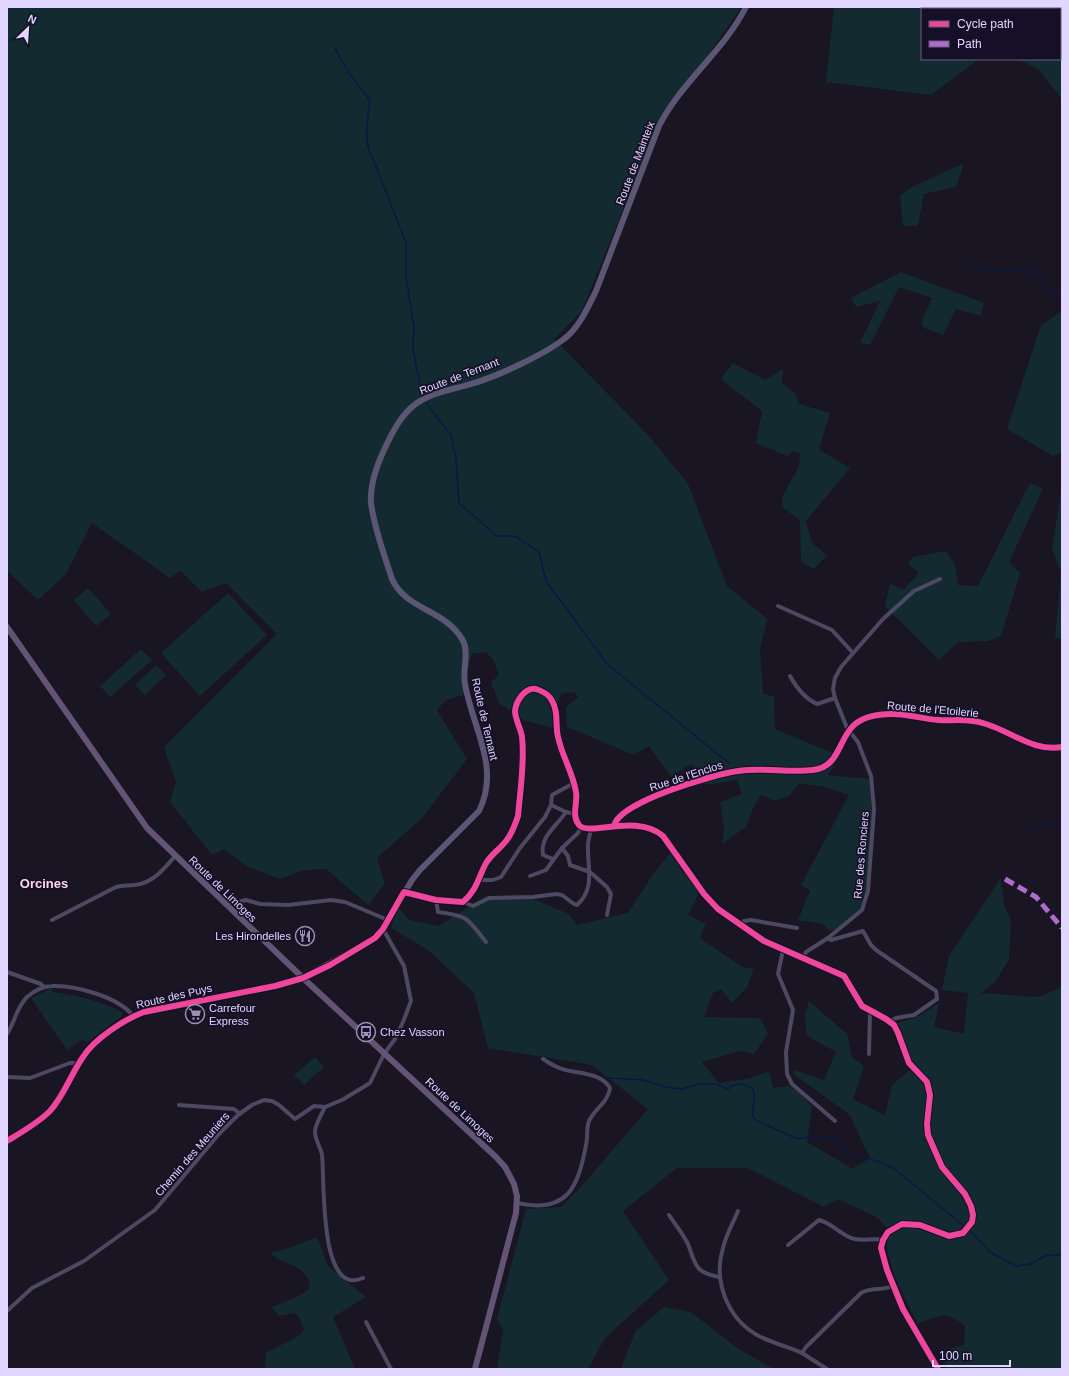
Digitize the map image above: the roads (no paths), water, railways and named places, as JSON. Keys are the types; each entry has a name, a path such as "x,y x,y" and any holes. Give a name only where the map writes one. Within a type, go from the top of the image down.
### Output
{"main road":[{"name":"Route de Mainteix","path":"565,339 584,315 596,291 658,126 678,93 726,39 746,7"},
{"name":"Route de Ternant","path":"303,978 376,938 383,929 404,892 420,870 479,811 485,795 487,771 480,734 465,684 466,652 463,639 439,616 404,598 396,589 374,517 371,501 379,460 398,424 407,412 420,401 437,394 476,383 523,362 565,339"},
{"name":"Route de Limoges","path":"7,627 147,828 303,978 505,1167 514,1184 517,1203 514,1227 475,1369"},
{"name":"Route des Puys","path":"7,1141 49,1112 91,1047 133,1016 144,1012 275,986 303,978"}],"street":[{"path":"790,676 794,684 811,701 817,704 835,698 833,689 835,678 853,653 883,619 914,591 940,579"},
{"path":"778,606 832,630 853,653"},
{"path":"463,902 476,888 485,865 493,853 505,842 514,828 518,816 522,738 515,711 519,699 525,692 534,689 543,692 551,698 556,709 557,736 577,794 575,814 578,824 581,827 591,830 614,826 642,825 657,831 663,836 704,894 718,908 764,941 844,976 862,1006 870,1012 890,1021 898,1033 909,1063 927,1082 930,1095 927,1124 928,1135 942,1167 965,1194 971,1206 973,1215 968,1228 963,1232 949,1236 920,1225 902,1224 888,1232 883,1240 882,1253 893,1286 910,1322 938,1369"},
{"name":"Rue des Ronciers","path":"803,958 806,952 828,938 862,910 868,891 874,792 865,757 858,742 849,730 835,698"},
{"name":"Route de l'Etoilerie","path":"849,730 862,720 882,715 907,715 938,720 964,720 985,723 1036,746 1052,749 1062,747"},
{"name":"Rue de l'Enclos","path":"614,826 622,813 639,802 719,774 755,770 801,771 825,767 832,762 849,730"},
{"path":"480,880 493,880 501,877 520,848 545,817 552,795 574,782"},
{"path":"550,805 575,814"},
{"path":"553,859 543,856 542,846 549,831 556,826 566,812"},
{"path":"530,876 546,870 553,859 578,833 581,827"},
{"path":"404,892 436,900 463,902 473,906 489,898 533,897 556,894 562,895 574,904 577,904 587,893 590,872 588,868 588,843 591,830"},
{"path":"562,848 568,856 570,865 590,872 607,887 611,894 608,915"},
{"path":"52,920 116,887 122,885 135,885 149,881 162,872 175,856"},
{"path":"226,905 246,900 260,904 288,906 332,900 345,902 388,920"},
{"path":"436,900 438,912 460,915 467,919 486,942"},
{"path":"740,925 744,921 751,920 797,928"},
{"name":"Chemin des Meuniers","path":"7,1311 32,1288 84,1261 155,1210 219,1134 252,1105 264,1100 279,1105 295,1119 314,1106 325,1107 354,1094 370,1084 384,1054 400,1028 411,1001 404,966 383,929"},
{"path":"828,938 831,940 841,939 864,931 871,945 882,955 936,991 938,996 920,1012 890,1021"},
{"path":"783,950 778,974 793,1010 786,1052 787,1074 792,1084 835,1121"},
{"path":"7,972 41,984 44,987"},
{"path":"7,1034 12,1027 19,1006 27,997 44,987 52,986 100,995 127,1009 133,1016"},
{"path":"869,1054 870,1012"},
{"path":"517,1203 544,1205 558,1203 574,1187 587,1143 587,1128 590,1120 609,1094 610,1088 602,1079 578,1071 558,1068 543,1059"},
{"path":"7,1077 30,1078 70,1063 80,1063"},
{"path":"179,1105 234,1109 240,1114"},
{"path":"325,1107 315,1132 322,1155 324,1222 336,1269 349,1280 355,1282 363,1278"},
{"path":"738,1211 722,1249 719,1277 728,1305 736,1318 746,1328 765,1339 802,1353 827,1369"},
{"path":"669,1215 684,1236 695,1265 701,1272 719,1277"},
{"path":"788,1245 819,1220 828,1222 853,1239 883,1240"},
{"path":"802,1353 806,1347 861,1292 866,1290 886,1290 893,1286"},
{"path":"366,1322 391,1369"}],"waterway":[{"path":"335,48 342,62 370,100 367,123 368,147 406,243 406,278 414,326 413,349 422,395"},
{"path":"969,265 998,271 1027,269 1042,278 1053,294 1062,300"},
{"path":"426,403 451,435 456,459 459,503 497,536 515,536 539,552 546,581 607,664 730,764"},
{"path":"1030,829 1062,822"},
{"path":"609,1078 643,1080 665,1087 682,1089 698,1084 716,1084 728,1089 737,1084 746,1085 753,1089 754,1093 754,1119 797,1139 814,1136 832,1138 839,1141 847,1156 855,1158 864,1157 883,1163 896,1170 964,1226"},
{"path":"971,1232 990,1252 1016,1266 1030,1264 1047,1255 1062,1255"}],"place":[{"name":"Les Hirondelles","path":"305,936"},
{"name":"Carrefour Express","path":"195,1014"},
{"name":"Chez Vasson","path":"366,1032"}],"district":[{"name":"Orcines","path":"44,883"}]}
